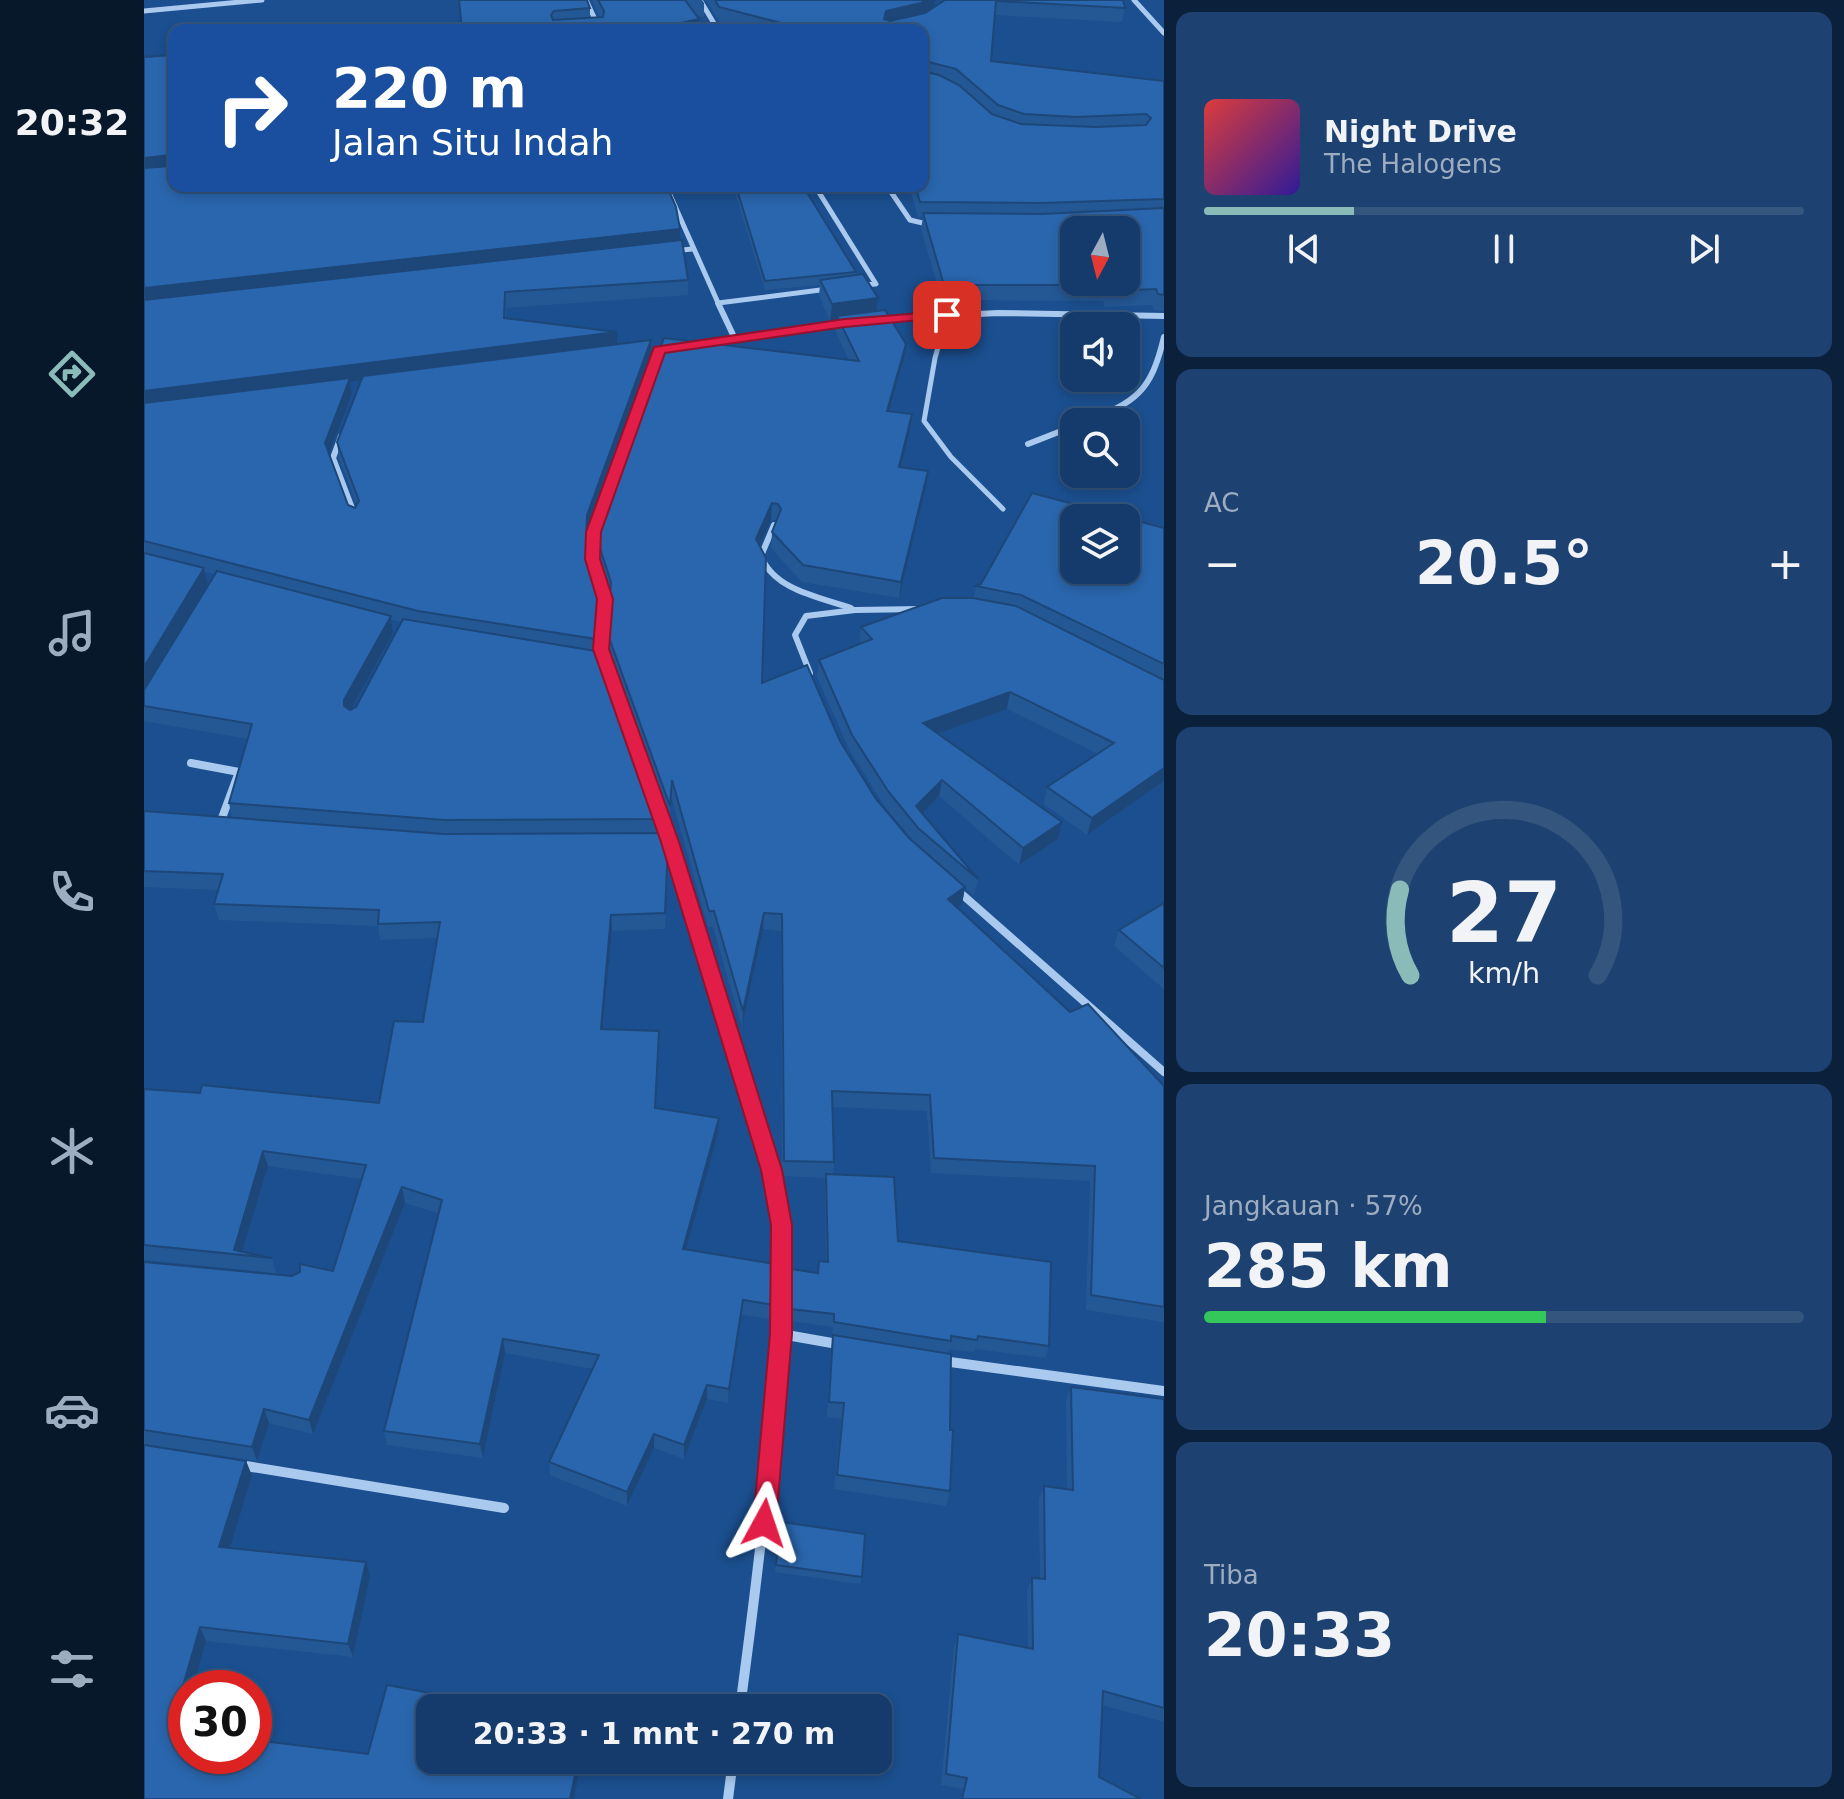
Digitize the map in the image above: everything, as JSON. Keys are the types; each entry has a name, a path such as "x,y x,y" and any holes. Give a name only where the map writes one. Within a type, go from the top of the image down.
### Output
{"street":[{"path":"144,11 262,0"},
{"path":"586,0 597,24"},
{"path":"700,0 714,24"},
{"path":"1134,0 1164,33"},
{"path":"668,192 735,339"},
{"path":"819,192 876,284 861,285"},
{"path":"891,192 910,220 943,225"},
{"path":"661,253 692,249"},
{"path":"718,303 845,287"},
{"path":"871,320 947,315 1164,316"},
{"path":"689,345 858,322"},
{"path":"1119,408 1145,393 1155,374 1164,337"},
{"path":"643,352 674,348"},
{"path":"614,476 659,350"},
{"path":"344,429 333,458 356,519"},
{"path":"1028,444 1060,431"},
{"path":"603,504 593,532 592,559 605,599 601,649 670,842 772,1170 782,1225 781,1334 764,1523 742,1694"},
{"path":"774,525 761,556 767,572 792,588 855,610"},
{"path":"811,677 795,635 806,616 855,610 927,609"},
{"path":"590,661 605,663"},
{"path":"191,763 239,772 219,827"},
{"path":"204,826 234,828"},
{"path":"654,842 670,842"},
{"path":"946,880 1164,1072"},
{"path":"781,1334 852,1346"},
{"path":"925,1358 1164,1391"},
{"path":"235,1464 504,1508"},
{"path":"728,1799 731,1774"}],"lane":[{"path":"947,315 935,358 924,421 951,457 1003,509"}],"building":[{"path":"459,0 587,0 590,8 554,11 551,15 553,20 603,17 604,11 598,0 685,0 699,19 676,24 461,24"},
{"path":"715,0 925,0 886,11 884,19 890,21 925,13 945,0 1123,0 1125,8 996,1 991,61 1164,81 1164,199 1041,203 920,202 917,192 928,192 928,72 959,85 992,114 1021,124 1095,127 1146,125 1151,118 1146,114 1076,117 1024,114 998,105 956,69 928,62 928,24 785,24 719,7"},
{"path":"168,55 168,155 144,158 144,57"},
{"path":"168,166 168,192 670,192 680,229 144,288 144,168"},
{"path":"738,192 807,192 856,272 765,281"},
{"path":"1164,208 1164,295 1158,294 1156,289 1140,290 1140,216 1060,216 1060,285 944,285 923,213 1042,214"},
{"path":"682,240 688,280 505,292 504,318 617,332 144,391 144,300"},
{"path":"863,274 878,298 832,304 820,280"},
{"path":"885,310 906,344 887,411 912,414 899,467 928,471 901,582 803,565 772,532 781,509 778,504 772,503 756,539 766,558 762,683 807,665 840,741 876,799 909,838 965,887 948,899 1070,1012 1088,1004 1164,1086 1164,1307 1091,1295 1095,1166 934,1158 930,1095 832,1091 834,1162 784,1161 782,914 764,913 743,1011 714,911 709,911 672,780 670,806 607,632 611,582 598,542 599,517 664,338 859,361 837,316"},
{"path":"651,340 587,515 586,544 598,583 596,639 418,611 144,541 144,403 350,378 325,443 348,505 355,508 359,501 337,442 363,376"},
{"path":"1032,493 1073,504 1060,504 1060,584 1140,584 1140,522 1164,528 1164,664 1021,595 976,586 981,584"},
{"path":"144,553 204,568 144,667"},
{"path":"217,571 391,616 344,700 344,706 350,710 356,707 403,619 601,652 660,819 444,820 229,803 252,724 144,706 144,690"},
{"path":"942,598 973,598 1016,606 1164,680 1164,768 1092,818 1047,787 1114,743 1010,692 923,723 1062,822 1023,848 942,780 916,806 978,879 918,828 888,791 852,735 819,660 872,639 861,627"},
{"path":"144,811 444,834 665,833 668,844 665,913 611,915 601,1029 659,1031 655,1108 719,1118 683,1249 775,1264 774,1305 743,1300 729,1389 707,1385 684,1445 654,1434 627,1492 549,1462 599,1355 503,1339 480,1444 384,1431 442,1200 402,1187 309,1420 264,1409 252,1447 144,1430 144,1262 292,1276 300,1272 300,1264 333,1271 366,1165 263,1151 234,1250 272,1258 144,1245 144,1089 200,1093 202,1085 379,1103 394,1021 423,1022 440,922 378,924 379,910 214,904 223,874 144,871"},
{"path":"1164,903 1164,968 1119,930"},
{"path":"826,1174 894,1177 898,1241 1051,1262 1049,1346 978,1336 977,1340 951,1336 951,1341 834,1322 834,1314 790,1309 791,1269 818,1273 819,1261 828,1262"},
{"path":"833,1335 951,1354 950,1430 953,1430 950,1491 837,1475 844,1403 829,1402"},
{"path":"1071,1387 1164,1399 1164,1708 1103,1691 1099,1777 1141,1799 962,1799 967,1778 946,1774 958,1634 1033,1649 1032,1578 1045,1579 1044,1486 1073,1490"},
{"path":"144,1445 246,1461 219,1547 366,1562 348,1644 200,1627 188,1670 168,1670 168,1774 272,1774 272,1742 368,1754 387,1685 435,1694 416,1694 416,1774 575,1774 570,1799 144,1799"},
{"path":"781,1522 865,1534 862,1577 776,1565"}],"route":[{"path":"764,1523 781,1334 782,1225 772,1170 670,842 601,649 605,599 592,559 593,532 659,350 845,323 947,315"}]}
